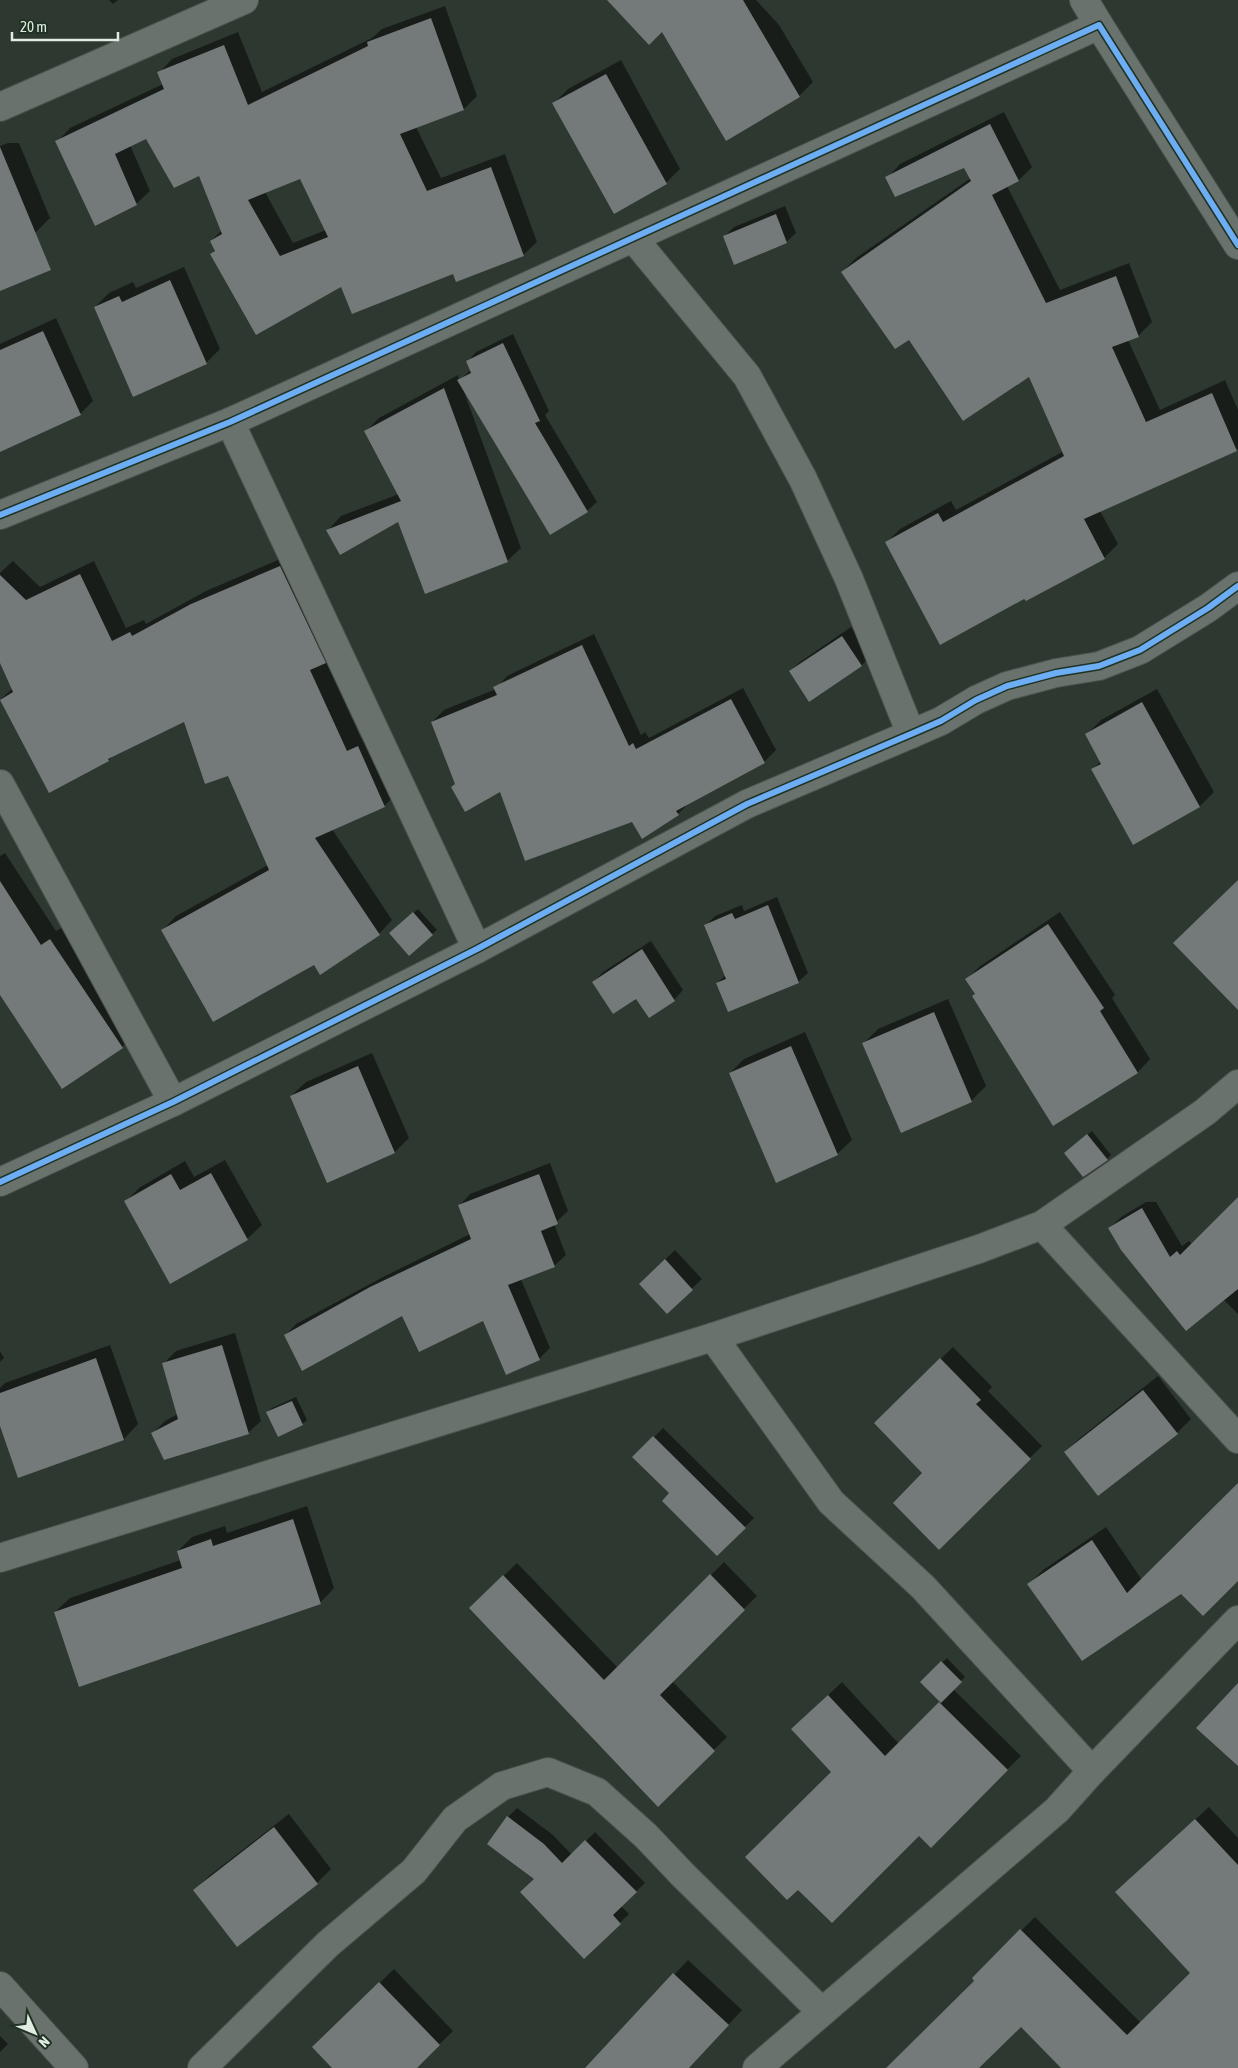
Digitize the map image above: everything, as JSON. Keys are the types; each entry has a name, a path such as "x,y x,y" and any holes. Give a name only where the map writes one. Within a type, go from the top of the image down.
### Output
{"street":[{"path":"0,107 244,0"},
{"path":"1084,0 1238,245"},
{"path":"0,514 230,422 1099,25"},
{"path":"634,239 747,376 803,479 849,578 911,734"},
{"path":"230,422 477,949"},
{"path":"0,1182 173,1102 477,949 747,804 940,721 976,700 1007,686 1056,673 1100,666 1140,650 1208,608 1238,586"},
{"path":"0,784 173,1102"},
{"path":"0,1558 713,1337 979,1249 1042,1225 1205,1112 1238,1084"},
{"path":"1042,1225 1238,1439"},
{"path":"713,1337 831,1502 923,1587 1092,1771"},
{"path":"756,2068 1057,1810 1092,1771 1238,1620"},
{"path":"202,2068 328,1944 414,1871 456,1819 502,1786 548,1772 597,1792 646,1836 821,2011"},
{"path":"0,1986 74,2068"}],"building":[{"path":"607,0 743,0 800,97 726,141 662,32 649,45"},
{"path":"431,18 464,110 400,134 427,191 491,167 524,256 456,282 453,274 352,314 341,287 256,335 210,254 215,251 210,241 222,234 199,176 174,188 146,139 115,154 137,205 95,226 55,141 164,89 157,72 224,45 248,105 368,46 367,42","holes":["300,179 328,237 280,256 248,200"]},
{"path":"606,74 667,184 614,214 552,103"},
{"path":"990,124 1019,181 992,195 1046,303 1116,276 1139,337 1112,347 1146,422 1212,393 1237,451 1084,519 1105,559 1026,601 1024,599 940,645 885,542 938,513 943,522 1064,456 1029,377 963,421 909,340 895,349 841,272 971,181 964,168 895,197 885,177"},
{"path":"0,147 51,270 0,291"},
{"path":"776,214 787,243 734,265 723,236"},
{"path":"170,280 207,364 133,397 94,307 119,296 122,302"},
{"path":"43,331 81,415 0,452 0,350"},
{"path":"503,343 540,421 535,423 588,512 550,535 457,380 471,373 466,361"},
{"path":"444,388 508,562 425,594 398,522 340,555 326,530 401,501 364,431"},
{"path":"280,566 326,663 310,670 347,751 358,746 385,807 315,838 380,935 320,975 314,965 213,1022 161,930 269,870 228,776 205,784 184,722 108,759 109,761 49,793 0,700 13,692 0,663 0,575 26,600 80,574 112,641 130,632 132,636 191,604"},
{"path":"842,636 862,666 809,702 789,671"},
{"path":"582,645 629,746 633,743 636,749 731,699 765,763 676,811 679,815 642,839 632,822 525,861 500,792 465,812 451,787 455,784 431,722 497,695 493,687"},
{"path":"1142,702 1200,807 1133,845 1091,769 1101,764 1085,734"},
{"path":"1238,880 1238,1010 1173,943"},
{"path":"0,881 41,945 50,939 123,1048 62,1089 0,995"},
{"path":"768,905 799,983 728,1012 716,983 726,979 704,925 732,913 735,919"},
{"path":"413,912 433,935 409,956 389,933"},
{"path":"1048,924 1104,1008 1100,1011 1138,1073 1053,1126 972,996 975,994 965,979"},
{"path":"642,949 675,1001 649,1018 636,999 613,1014 592,982"},
{"path":"934,1012 972,1102 901,1133 862,1043"},
{"path":"791,1046 838,1155 776,1183 729,1073"},
{"path":"358,1066 395,1153 327,1183 290,1096"},
{"path":"1087,1134 1108,1160 1083,1177 1064,1153"},
{"path":"211,1173 248,1240 170,1284 124,1201 171,1174 180,1190"},
{"path":"539,1174 558,1224 541,1231 555,1267 508,1285 540,1360 506,1375 483,1321 419,1352 402,1316 302,1371 284,1335 370,1287 471,1239 458,1205"},
{"path":"1238,1197 1238,1289 1186,1331 1121,1250 1108,1228 1142,1208 1170,1257 1177,1251 1180,1255"},
{"path":"665,1259 693,1290 667,1314 639,1284"},
{"path":"222,1345 249,1434 164,1460 151,1433 178,1419 162,1363"},
{"path":"96,1358 124,1440 18,1478 0,1426 0,1393"},
{"path":"940,1358 981,1400 976,1404 1031,1459 939,1550 893,1503 922,1473 874,1423"},
{"path":"1143,1390 1178,1434 1098,1496 1064,1452"},
{"path":"292,1401 303,1425 278,1437 266,1412"},
{"path":"653,1436 746,1528 717,1556 662,1501 669,1493 632,1457"},
{"path":"1238,1483 1238,1581 1203,1616 1181,1594 1082,1661 1027,1584 1092,1540 1127,1593"},
{"path":"293,1519 321,1604 79,1687 54,1612 182,1568 177,1551 211,1539 213,1546"},
{"path":"710,1574 745,1610 660,1695 715,1751 658,1807 469,1608 503,1575 604,1680"},
{"path":"941,1661 962,1682 941,1703 920,1682"},
{"path":"1238,1683 1238,1766 1196,1728"},
{"path":"828,1695 885,1756 939,1702 1008,1770 931,1848 919,1836 832,1923 798,1890 787,1900 745,1857 831,1772 791,1729"},
{"path":"507,1816 544,1844 562,1863 585,1840 637,1892 613,1915 621,1924 584,1959 520,1892 534,1879 487,1844"},
{"path":"1195,1819 1238,1865 1238,2068 1061,2068 1021,2027 979,2068 886,2068 974,1981 972,1978 1020,1929 1127,2035 1190,1973 1115,1892"},
{"path":"274,1827 318,1884 237,1947 193,1890"},
{"path":"673,1973 729,2025 689,2068 585,2068"},
{"path":"379,1982 440,2045 417,2068 332,2068 312,2047"}],"cycle path":[{"path":"0,515 230,422 1099,25 1238,245"},
{"path":"0,1182 173,1102 477,949 747,804 941,721 976,700 1007,686 1056,673 1099,666 1140,650 1208,608 1238,586"}]}
